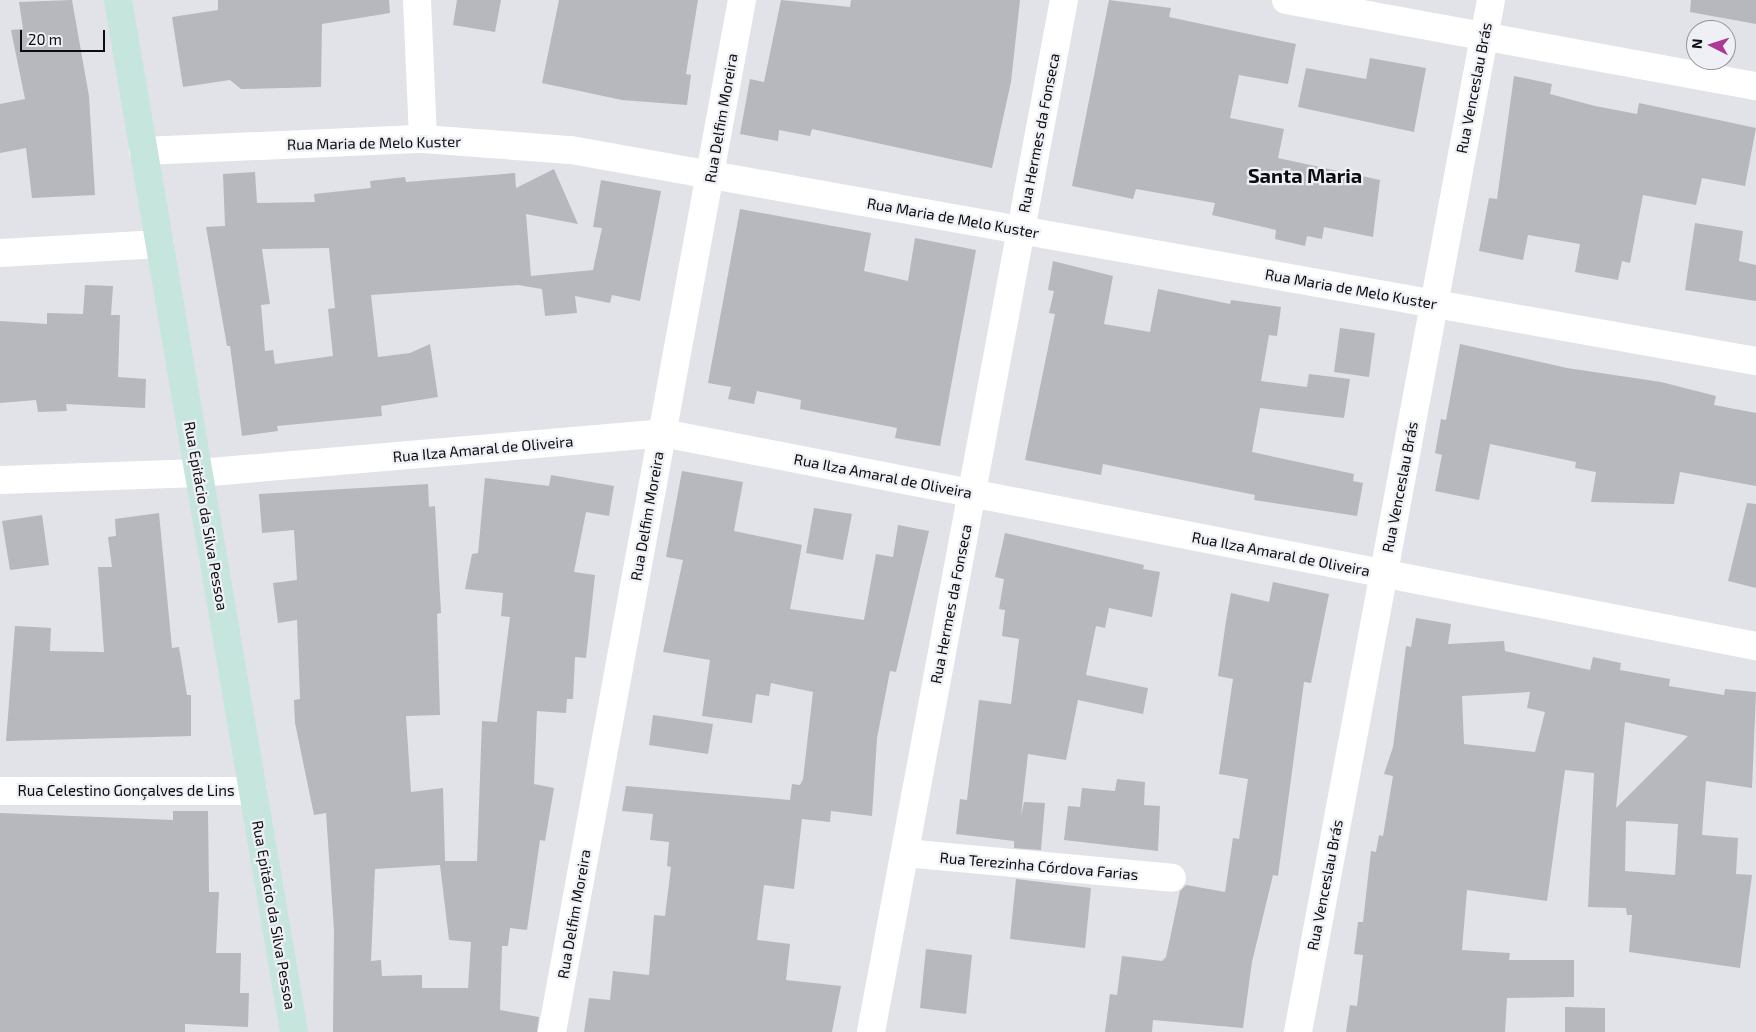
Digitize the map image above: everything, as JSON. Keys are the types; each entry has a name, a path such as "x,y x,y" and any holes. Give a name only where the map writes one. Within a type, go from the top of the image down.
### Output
{"street":[{"name":"Rua Epitácio da Silva Pessoa","path":"118,0 294,1032"},
{"path":"417,0 423,139"},
{"name":"Rua Delfim Moreira","path":"552,1032 742,0"},
{"name":"Rua Hermes da Fonseca","path":"871,1032 1064,0"},
{"path":"1286,0 1756,86"},
{"name":"Rua Venceslau Brás","path":"1298,1032 1491,0"},
{"name":"Rua Maria de Melo Kuster","path":"143,151 423,139 571,150 1756,362"},
{"path":"0,253 160,244"},
{"name":"Rua Ilza Amaral de Oliveira","path":"0,480 199,473 663,433 1756,646"},
{"name":"Rua Celestino Gonçalves de Lins","path":"0,791 253,791"},
{"name":"Rua Terezinha Córdova Farias","path":"905,854 1172,878"}],"building":[{"path":"72,0 89,96 95,195 32,198 26,148 0,153 0,104 25,99 11,30 23,29 19,2"},
{"path":"218,0 389,0 390,13 322,24 321,87 241,89 230,80 183,87 172,17 218,10"},
{"path":"457,0 501,0 495,32 453,25"},
{"path":"559,0 698,0 686,74 691,75 687,105 622,100 542,83"},
{"path":"781,0 850,7 851,0 1020,0 1011,82 992,168 812,129 810,136 779,130 778,141 740,134 750,79 764,82"},
{"path":"1109,0 1171,8 1169,17 1296,44 1288,84 1239,75 1230,118 1284,129 1278,158 1380,180 1373,237 1324,227 1322,239 1307,236 1305,246 1275,239 1276,230 1212,215 1215,203 1136,189 1133,199 1072,186"},
{"path":"1691,0 1756,0 1756,24 1736,20 1690,12"},
{"path":"1370,58 1426,68 1414,132 1298,107 1306,68 1366,79"},
{"path":"1514,76 1552,84 1550,94 1595,106 1637,114 1639,103 1756,128 1745,186 1702,178 1696,205 1643,195 1630,263 1622,261 1618,280 1575,272 1580,244 1528,235 1523,260 1479,251 1489,198 1497,199"},
{"path":"554,169 578,224 526,214 531,276 593,270 602,228 593,227 601,180 661,191 640,301 612,295 610,303 575,296 577,313 545,316 542,289 518,285 371,295 378,357 410,353 430,344 438,397 381,406 382,416 277,426 278,431 242,436 230,346 227,346 206,227 225,226 223,174 255,172 257,203 315,202 314,194 371,188 370,181 405,177 406,182 515,173 516,188","holes":["329,248 335,308 328,309 333,356 275,364 273,350 265,351 261,305 270,304 262,249"]},
{"path":"740,209 871,233 864,271 908,281 915,238 976,250 940,446 895,438 897,428 800,409 801,400 757,391 754,404 728,399 731,387 708,383"},
{"path":"1695,223 1743,231 1739,261 1756,265 1756,301 1685,290"},
{"path":"1053,261 1113,276 1104,324 1150,332 1158,289 1230,304 1231,300 1281,307 1277,336 1269,335 1261,381 1307,387 1309,374 1350,379 1344,418 1260,408 1252,452 1354,474 1353,481 1363,483 1357,516 1254,500 1255,495 1103,464 1101,475 1025,460 1055,314 1049,313 1054,291 1048,290"},
{"path":"85,285 113,286 111,315 120,315 118,377 146,379 145,408 66,404 67,411 38,412 36,400 0,403 0,321 47,324 47,313 83,314"},
{"path":"1340,328 1375,333 1369,377 1334,372"},
{"path":"1460,344 1567,368 1661,382 1716,396 1714,405 1756,413 1756,486 1680,472 1674,504 1591,502 1596,472 1575,468 1576,462 1490,444 1479,500 1435,491 1442,455 1435,453 1441,419 1446,420"},
{"path":"682,471 743,482 734,531 802,545 790,609 864,620 876,554 893,557 898,525 929,531 896,672 890,671 877,738 872,816 831,811 830,822 802,819 794,889 764,885 757,940 790,944 786,980 841,986 832,1032 584,1032 589,998 610,1000 613,971 649,975 654,915 665,916 671,867 667,866 669,842 650,840 653,814 622,811 626,786 790,800 792,784 800,785 803,779 813,692 771,683 769,696 756,694 752,723 702,716 710,660 663,652 683,560 666,557"},
{"path":"551,475 614,486 609,516 586,512 574,572 595,575 586,658 575,657 573,699 567,699 566,713 537,711 534,784 554,788 545,841 540,840 527,930 510,928 508,946 502,946 500,1010 539,1017 537,1032 333,1032 334,930 326,813 314,815 295,723 294,700 300,699 297,620 278,623 273,583 297,580 294,530 262,533 259,494 428,484 429,507 435,506 441,613 437,614 440,715 406,716 411,792 443,788 445,861 477,861 482,721 497,722 510,617 501,616 503,593 465,589 472,554 478,553 485,478 549,486","holes":["440,865 449,940 471,942 468,988 422,988 422,975 382,976 381,960 371,961 375,869"]},
{"path":"1747,503 1756,504 1756,588 1728,581"},
{"path":"814,508 852,514 843,560 806,553"},
{"path":"159,513 172,648 179,647 187,695 191,695 191,736 6,741 15,626 51,628 50,651 104,652 98,567 112,567 108,537 116,536 115,519"},
{"path":"42,515 49,565 10,570 2,521"},
{"path":"1005,533 1144,565 1143,569 1160,572 1152,617 1109,608 1105,628 1096,626 1086,675 1148,688 1143,714 1078,700 1066,760 1028,754 1021,816 1024,802 1045,803 1041,850 1014,848 1014,841 956,834 960,799 967,800 979,700 1011,704 1019,639 1002,636 1005,610 999,609 1004,579 995,577"},
{"path":"1273,582 1329,594 1311,683 1304,682 1278,876 1273,875 1252,962 1243,1028 1153,1020 1152,1032 1105,1032 1110,994 1117,995 1122,956 1162,961 1166,957 1180,891 1186,885 1225,892 1233,838 1239,839 1248,779 1219,774 1233,679 1218,676 1226,621 1231,593 1269,602"},
{"path":"1416,618 1451,624 1448,644 1504,641 1505,651 1590,670 1593,657 1621,663 1620,670 1670,679 1669,686 1724,695 1725,689 1756,692 1752,788 1706,781 1702,835 1738,838 1736,874 1752,875 1740,968 1629,952 1632,915 1627,915 1626,908 1588,907 1594,773 1565,770 1547,901 1467,890 1462,950 1510,953 1509,960 1574,960 1574,997 1507,998 1505,1032 1346,1032 1350,1005 1357,1006 1363,955 1354,954 1358,922 1363,922 1371,851 1376,852 1379,835 1383,836 1393,776 1384,774 1393,747 1406,646 1411,647","holes":["1530,692 1527,708 1545,712 1535,752 1464,744 1462,696","1625,722 1688,736 1616,808","1626,821 1678,824 1675,875 1625,871"]},
{"path":"653,715 713,724 708,754 649,745"},
{"path":"1117,779 1145,782 1144,805 1160,806 1158,851 1064,840 1068,806 1080,807 1082,788 1115,791"},
{"path":"173,811 208,811 209,892 219,892 216,953 241,953 240,993 249,993 248,1027 185,1024 185,1032 0,1032 0,813 173,820"},
{"path":"1016,879 1091,888 1085,948 1010,939"},
{"path":"926,949 972,955 966,1014 920,1008"},
{"path":"1565,1007 1605,1008 1605,1032 1565,1032"}],"district":[{"name":"Santa Maria","path":"1305,175"}]}
